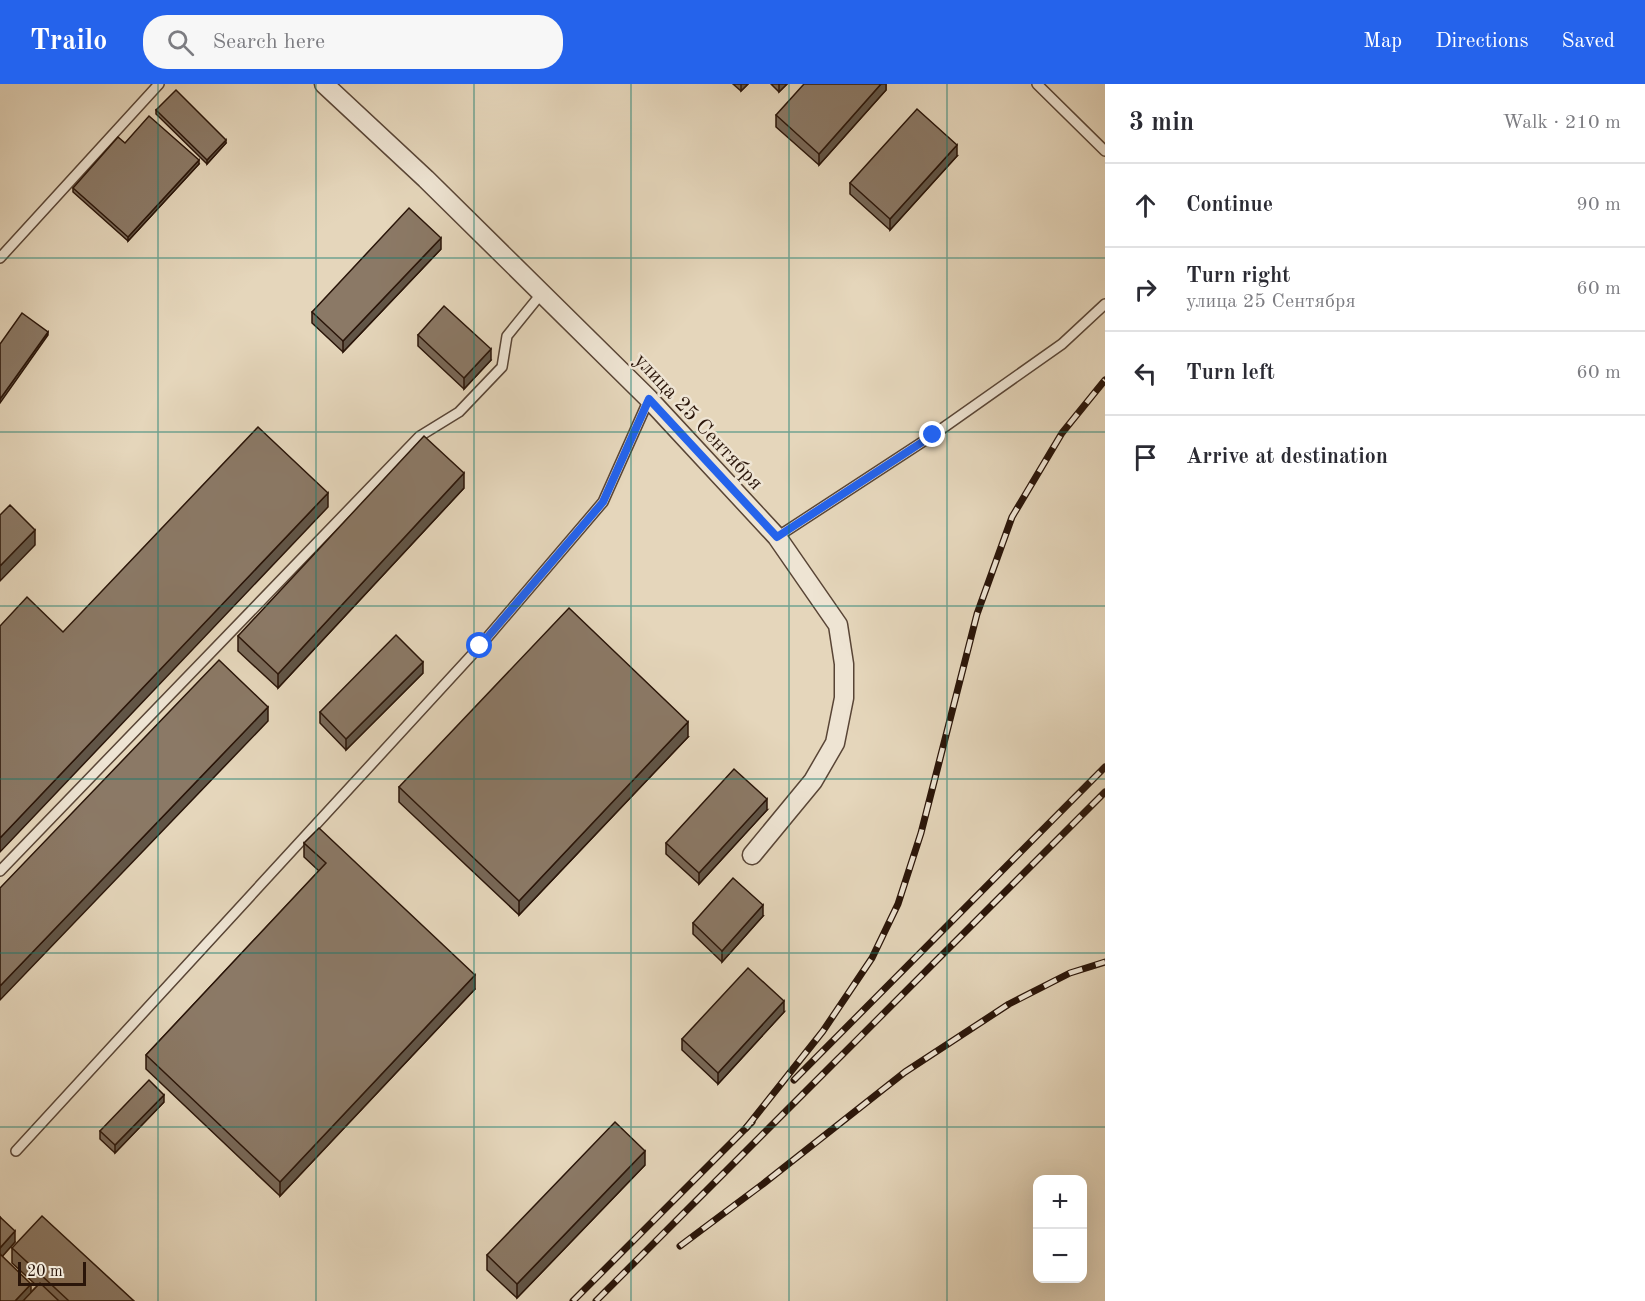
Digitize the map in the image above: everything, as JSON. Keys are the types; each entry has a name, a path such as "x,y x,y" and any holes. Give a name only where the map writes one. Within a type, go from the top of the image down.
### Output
{"street":[{"name":"улица 25 Сентября","path":"324,84 426,179 649,399 777,537 838,625 844,664 844,698 835,743 813,782 752,855"}],"lane":[{"path":"0,258 159,84"},
{"path":"1037,84 1105,151"},
{"path":"0,871 420,436 459,412 502,367 507,336 541,294"},
{"path":"777,537 933,435 1062,344 1105,304"},
{"path":"16,1151 480,646 603,502 649,399"}],"building":[{"path":"804,84 881,84 819,154 776,115"},
{"path":"176,90 226,140 207,160 156,110"},
{"path":"917,109 957,145 890,219 850,183"},
{"path":"149,116 199,160 128,237 73,188 118,137 125,143"},
{"path":"409,208 441,238 343,341 312,312"},
{"path":"444,306 491,349 464,378 418,335"},
{"path":"22,313 48,332 0,399 0,344"},
{"path":"258,427 328,493 0,838 0,626 27,597 63,632"},
{"path":"424,436 464,473 278,674 238,636"},
{"path":"10,505 35,530 0,566 0,515"},
{"path":"569,608 688,722 519,901 399,787"},
{"path":"396,635 423,662 346,739 320,712"},
{"path":"219,660 268,707 0,986 0,888"},
{"path":"734,769 767,799 699,873 666,843"},
{"path":"319,828 475,975 280,1182 146,1055 326,863 304,843"},
{"path":"733,878 763,905 722,951 693,923"},
{"path":"748,968 784,1001 718,1073 682,1039"},
{"path":"149,1080 164,1095 115,1145 100,1131"},
{"path":"615,1122 645,1151 517,1284 487,1255"},
{"path":"42,1216 134,1301 69,1301 12,1248"},
{"path":"0,1217 15,1231 0,1248"},
{"path":"0,1254 31,1284 15,1301 0,1301"},
{"path":"40,1283 59,1301 23,1301"}],"railway":[{"path":"746,1128 823,1031 872,958 898,904 921,833 977,614 1012,517 1062,433 1105,380"},
{"path":"794,1080 1105,767"},
{"path":"596,1301 1105,792"},
{"path":"680,1246 905,1072 1009,1004 1070,973 1105,962"},
{"path":"573,1301 752,1122"}],"route":[{"path":"480,646 603,502 649,399 777,537 933,435"}]}
